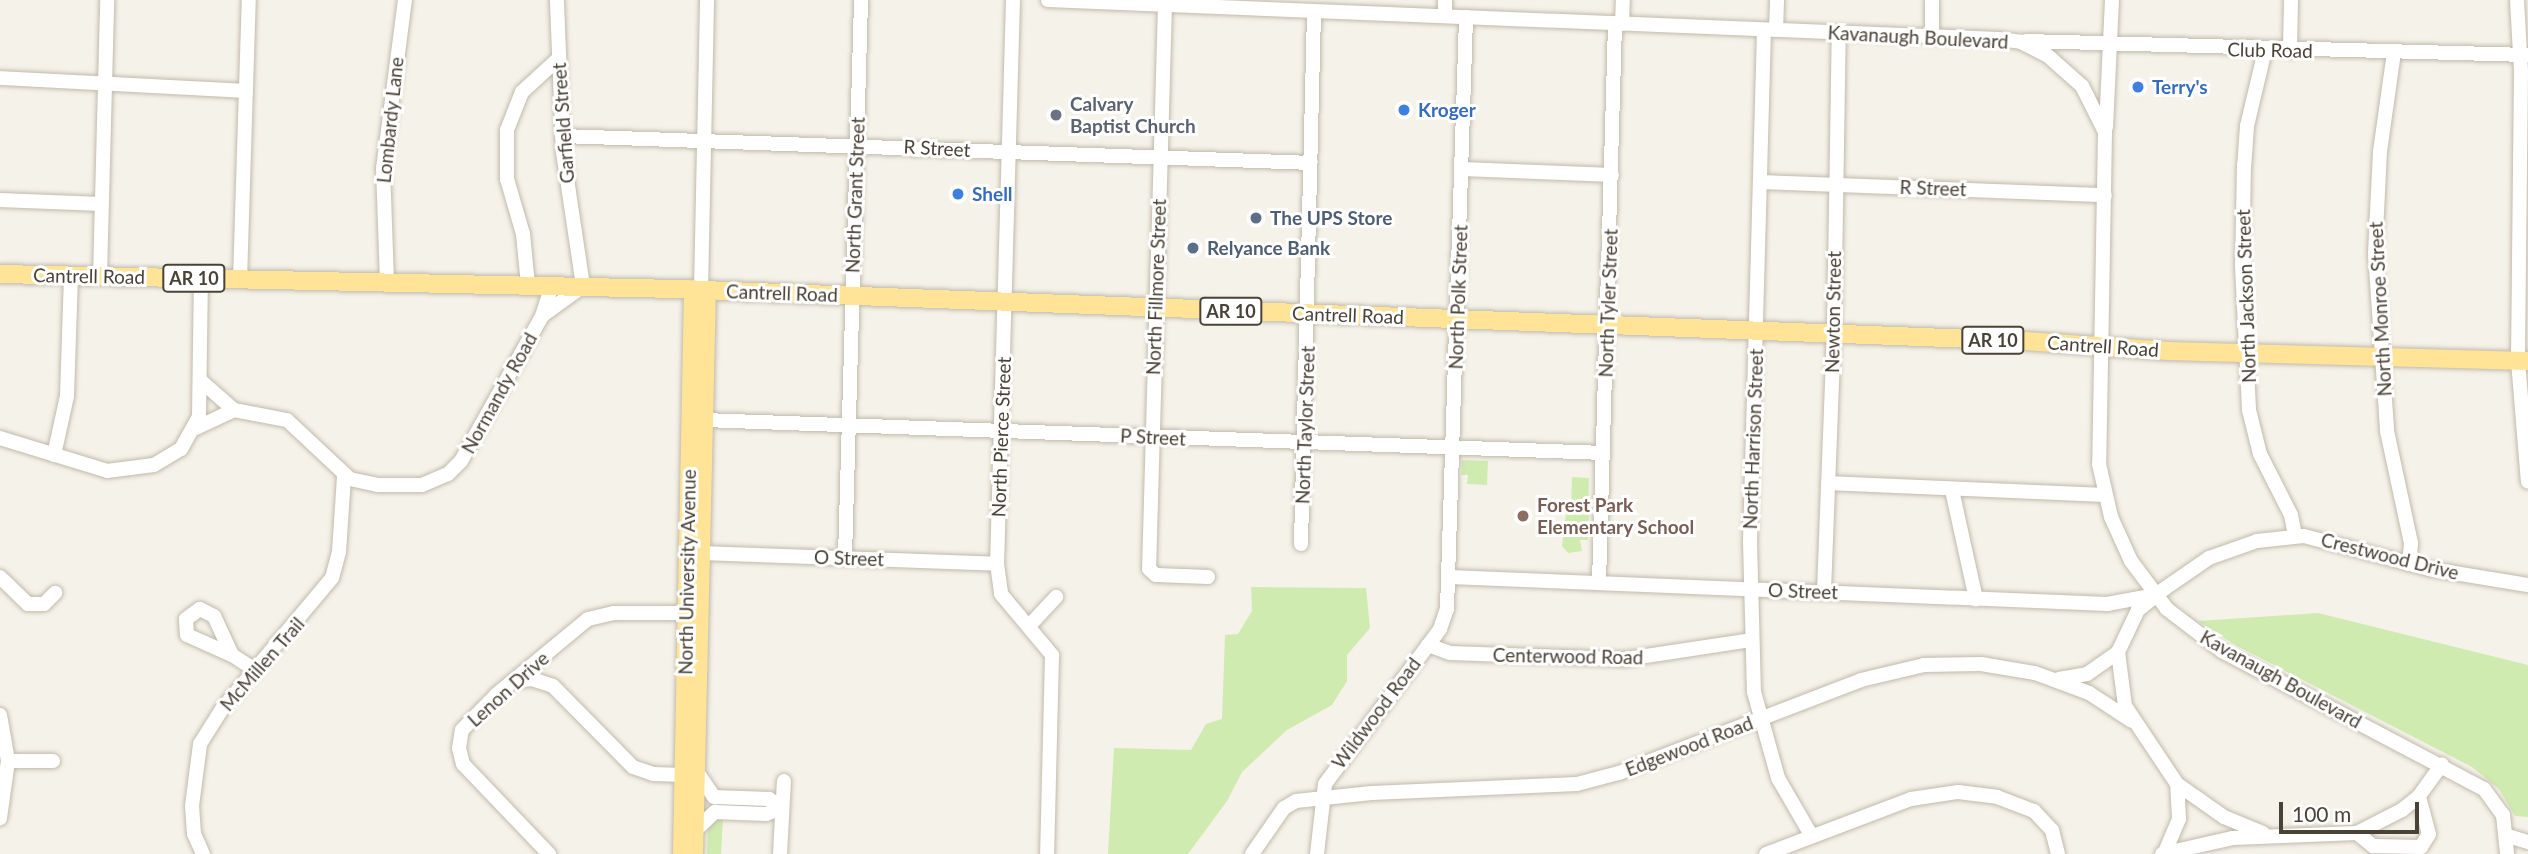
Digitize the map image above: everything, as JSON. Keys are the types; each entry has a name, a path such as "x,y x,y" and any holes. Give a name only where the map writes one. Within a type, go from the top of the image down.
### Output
{"main road":[{"name":"Cantrell Road","path":"0,274 701,290 2248,353 2523,361"},
{"name":"North University Avenue","path":"693,613 701,553 704,420 701,290"},
{"name":"North University Avenue","path":"694,854 691,775 693,613 701,290"},
{"name":"North University Avenue","path":"682,854 691,775"}],"street":[{"path":"100,276 107,0"},
{"path":"240,279 248,0"},
{"name":"Lombardy Lane","path":"387,282 383,169 405,0"},
{"name":"Garfield Street","path":"557,0 558,59 563,73 562,136 583,286"},
{"name":"North University Avenue","path":"701,290 707,0"},
{"name":"North Grant Street","path":"845,557 860,0"},
{"name":"North Pierce Street","path":"1013,0 997,565 1001,594 1052,655 1047,854"},
{"name":"Kavanaugh Boulevard","path":"1048,0 1165,5 1277,5 1314,12 1932,36 2013,41 2047,55 2071,74 2092,101 2105,132 2098,438 2105,495 2125,550 2156,595 2184,624 2222,651 2442,764 2492,797 2503,815 2508,836 2507,854"},
{"path":"1445,0 1445,16"},
{"name":"North Tyler Street","path":"1599,583 1612,176 1619,23 1623,0"},
{"name":"North Harrison Street","path":"1777,0 1770,30 1762,181 1756,331 1751,640 1759,720 1778,778 1811,835"},
{"path":"1932,36 1933,0"},
{"path":"2105,132 2112,0"},
{"path":"2290,51 2291,0"},
{"path":"2517,0 2523,55 2523,361 2528,482"},
{"name":"North Fillmore Street","path":"1165,5 1149,569 1156,575 1208,577"},
{"name":"North Taylor Street","path":"1301,544 1314,12"},
{"name":"North Polk Street","path":"1450,577 1466,17"},
{"name":"Newton Street","path":"1824,591 1834,335 1839,33"},
{"name":"Club Road","path":"2013,41 2109,42 2290,51 2523,55"},
{"name":"North Jackson Street","path":"2265,50 2247,126 2242,266 2252,425 2264,465 2291,515 2295,535"},
{"name":"North Monroe Street","path":"2394,52 2375,216 2388,446 2411,544 2409,564"},
{"path":"528,285 523,234 507,179 507,130 523,92 558,59"},
{"path":"0,78 245,91"},
{"name":"R Street","path":"562,136 705,139 1311,163"},
{"path":"1463,169 1612,176"},
{"name":"R Street","path":"1762,181 2105,195"},
{"path":"0,200 101,204"},
{"path":"54,455 67,396 72,276"},
{"path":"196,428 201,382 201,278"},
{"name":"Normandy Road","path":"344,476 360,483 410,486 432,482 456,468 542,316 552,285"},
{"name":"Normandy Road","path":"542,316 583,286"},
{"path":"201,382 234,410 287,420 344,476"},
{"path":"0,438 98,470 134,471 174,454 196,428 234,410"},
{"name":"P Street","path":"704,420 1603,453"},
{"name":"McMillen Trail","path":"203,854 192,822 197,755 215,717 332,578 339,552 344,476"},
{"path":"1828,483 2105,495"},
{"path":"1952,490 1976,598"},
{"name":"Crestwood Drive","path":"2119,652 2138,610 2156,595 2224,551 2295,535 2339,542 2409,564 2528,585"},
{"name":"O Street","path":"701,553 997,565"},
{"path":"0,577 28,604 44,604 55,593"},
{"name":"O Street","path":"1450,577 2123,604 2156,595"},
{"name":"Wildwood Road","path":"1317,854 1321,796 1337,764 1428,645 1446,616 1450,577"},
{"path":"1029,626 1056,597"},
{"name":"Lenon Drive","path":"546,853 470,773 459,748 469,720 580,624 596,615 693,613"},
{"name":"Centerwood Road","path":"1428,645 1450,653 1626,659 1751,640"},
{"path":"550,651 553,687"},
{"path":"2054,679 2087,674 2119,652"},
{"path":"2119,652 2120,689 2132,721 2177,784 2224,817 2271,835"},
{"path":"232,655 255,670"},
{"name":"Edgewood Road","path":"1252,854 1289,804 1321,796 1577,784 1759,720 1861,680 1924,666 1982,664 2054,679 2089,693 2132,721"},
{"path":"514,681 533,679 553,687 632,767 653,774 691,775 714,797 769,799 782,808"},
{"path":"0,715 8,761 0,818"},
{"path":"8,761 53,761"},
{"path":"2164,853 2271,835 2319,838 2357,833 2393,817 2419,796 2442,764"},
{"path":"780,854 784,781"},
{"path":"2164,853 2179,819 2177,784"},
{"path":"1766,854 1911,799 1967,793 2010,800 2035,811 2052,830 2058,854"},
{"path":"2357,833 2373,845 2420,847 2429,834 2419,796"},
{"path":"695,831 715,812 766,814 782,808"},
{"path":"2508,836 2528,842"}],"green space":[{"path":"1462,460 1488,461 1487,485 1467,484 1468,475 1461,475"},
{"path":"1572,477 1589,478 1588,511 1571,511"},
{"path":"1566,514 1589,515 1588,540 1580,540 1582,551 1568,553 1562,546"},
{"path":"1251,587 1366,588 1370,628 1347,655 1347,681 1332,705 1287,730 1242,772 1227,801 1188,854 1108,854 1114,748 1191,750 1206,724 1222,719 1225,635 1238,634 1252,611"},
{"path":"2318,613 2528,665 2528,817 2515,816 2499,789 2472,767 2237,646 2198,621"},
{"path":"723,819 721,854 707,854 708,822"}],"place":[{"name":"Terry's","path":"2138,87"},
{"name":"Kroger","path":"1404,110"},
{"name":"Calvary Baptist Church","path":"1056,115"},
{"name":"Shell","path":"958,194"},
{"name":"The UPS Store","path":"1256,218"},
{"name":"Relyance Bank","path":"1193,248"},
{"name":"Forest Park Elementary School","path":"1523,516"}]}
